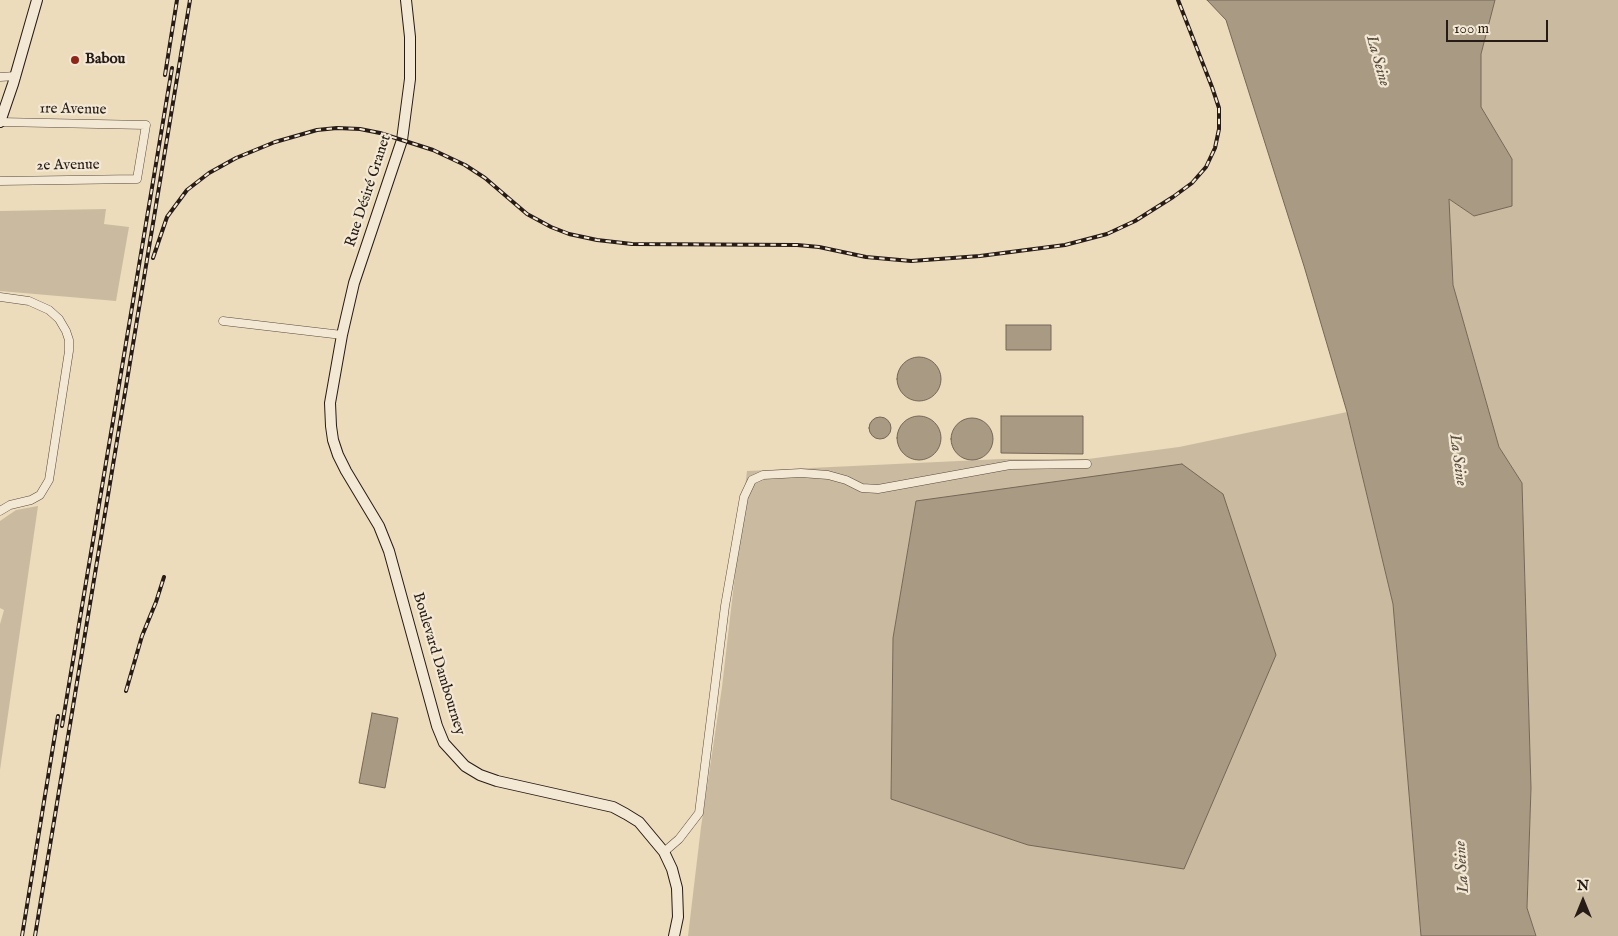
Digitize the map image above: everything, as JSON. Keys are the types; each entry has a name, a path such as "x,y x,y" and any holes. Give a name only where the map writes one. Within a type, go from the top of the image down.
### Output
{"street":[{"path":"0,122 16,76 37,0"},
{"name":"Rue Désiré Granet","path":"358,272 402,140 410,79 410,37 406,0"},
{"path":"0,77 16,76"},
{"name":"1re Avenue","path":"0,122 146,125 137,179"},
{"name":"2e Avenue","path":"0,181 137,179"},
{"name":"Boulevard Dambourney","path":"358,272 342,335 330,403 333,440 346,471 379,526 389,551 437,726 444,744 465,766 480,775 496,781 613,807 639,822 664,852 672,869 677,888 678,917 674,936"},
{"path":"0,297 36,303 49,310 59,319 66,331 69,345 69,362 49,480 40,495 31,500 10,505 0,511"},
{"path":"223,321 342,335"},
{"path":"664,852 680,838 699,813 725,606 744,497 752,480 763,475 801,473 828,475 846,480 862,488 878,489 1010,465 1087,464"}],"shaded area":[{"path":"1495,0 1618,0 1618,936 1536,936 1527,908 1531,788 1522,483 1499,447 1453,285 1448,198 1474,216 1512,159 1481,108 1481,54"},
{"path":"106,209 104,224 129,227 116,301 0,291 0,211"},
{"path":"1347,412 1393,604 1421,936 688,936 701,827 722,687 747,471 1001,459 1088,459 1179,447","holes":["916,501 891,799 893,638"]},
{"path":"38,506 0,770 0,624 4,610 0,608 0,521 16,510"}],"water":[{"name":"La Seine","path":"1207,0 1495,0 1481,54 1481,107 1512,159 1512,206 1474,216 1449,199 1453,285 1499,447 1522,483 1531,788 1527,908 1536,936 1421,936 1393,604 1347,412 1304,266 1226,20"},
{"path":"1006,325 1051,325 1051,350 1006,350"},
{"path":"919,357 931,361 937,367 941,379 937,391 931,397 919,401 907,397 901,391 897,379 901,367 907,361"},
{"path":"919,416 931,420 937,426 941,438 937,450 931,456 919,460 907,456 901,450 897,438 901,426 907,420"},
{"path":"1001,416 1083,416 1083,454 1001,453"},
{"path":"880,417 888,420 891,428 888,436 880,439 872,436 869,428 872,420"},
{"path":"968,418 976,418 987,424 993,439 987,454 976,460 968,460 957,454 951,443 951,435 957,424"},
{"path":"1182,464 1223,494 1276,655 1184,869 1028,845 891,799 893,638 916,501"},
{"path":"372,713 398,718 385,788 359,783"}],"railway":[{"path":"165,75 177,0"},
{"path":"35,936 190,0"},
{"path":"153,258 167,217 187,190 209,173 236,158 275,142 317,130 337,128 360,129 380,133 433,150 465,165 485,178 527,214 569,234 597,240 632,244 797,245 819,247 866,257 911,261 980,256 1065,245 1107,234 1135,221 1173,197 1192,183 1206,167 1215,148 1219,129 1219,108 1178,0"},
{"path":"62,726 172,68"},
{"path":"126,691 142,636 164,577"},
{"path":"22,936 58,716"}],"place":[{"name":"Babou","path":"75,60"}]}
